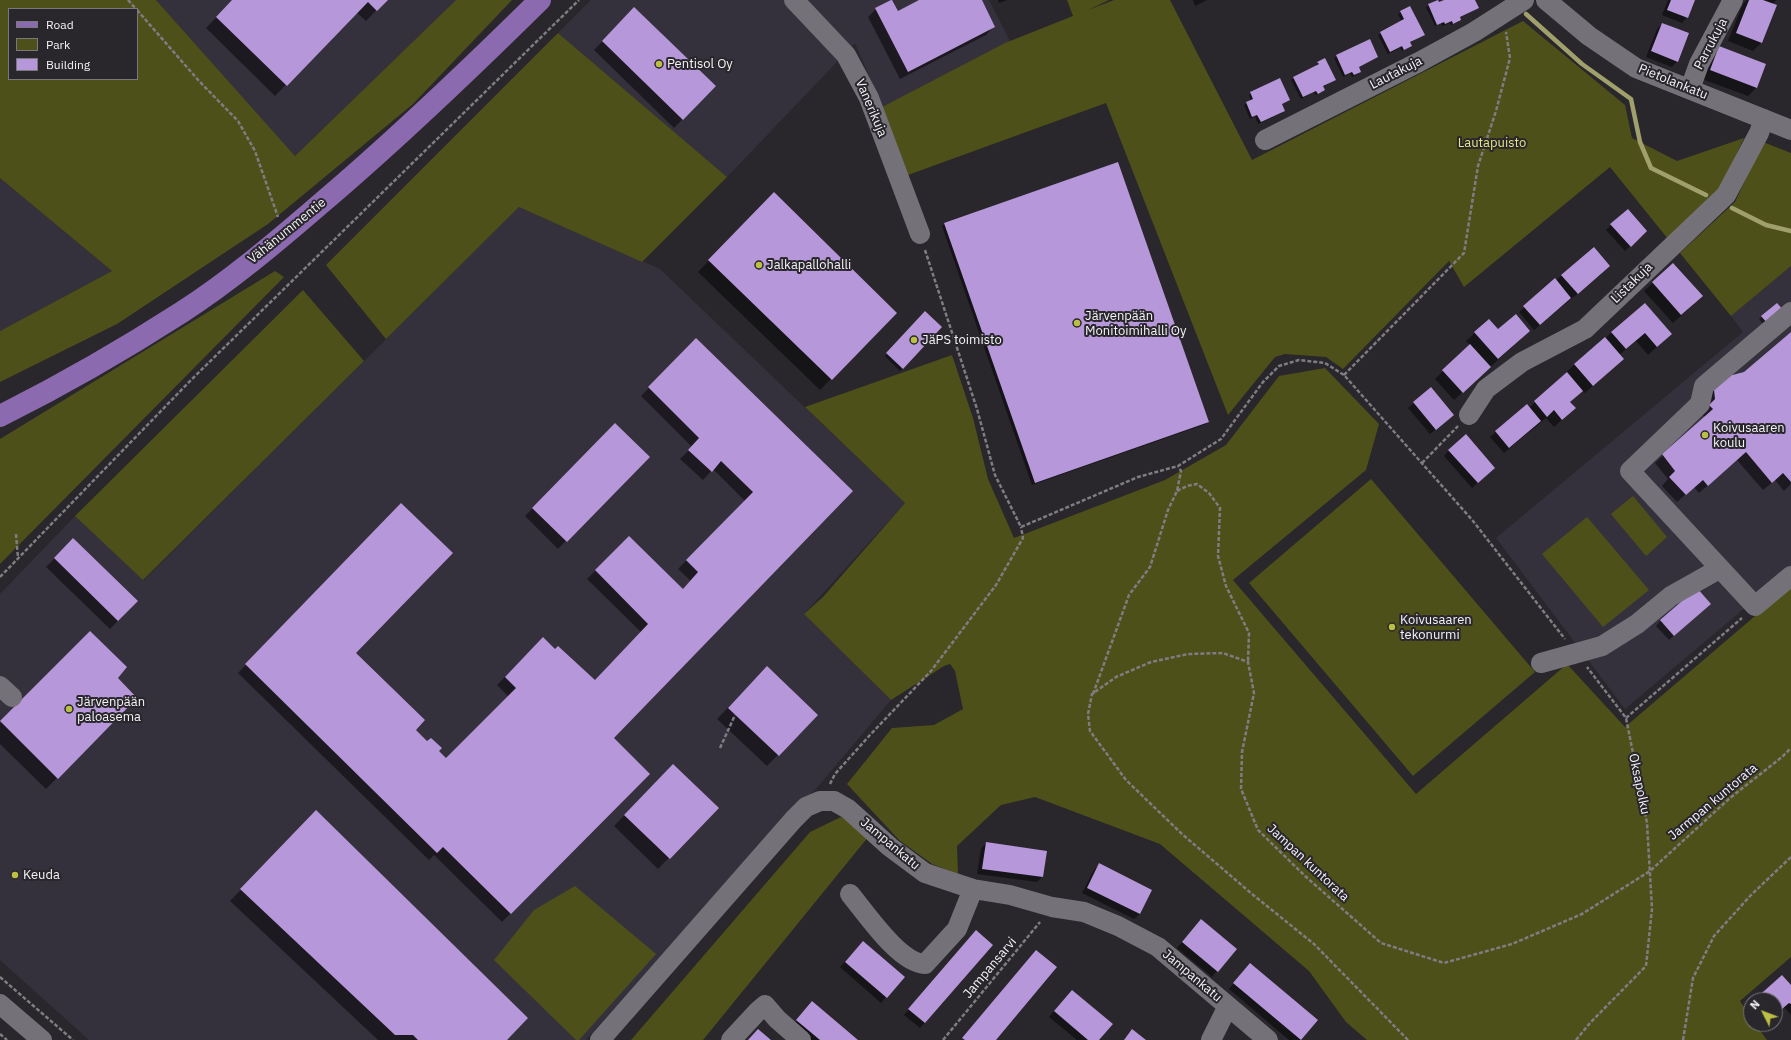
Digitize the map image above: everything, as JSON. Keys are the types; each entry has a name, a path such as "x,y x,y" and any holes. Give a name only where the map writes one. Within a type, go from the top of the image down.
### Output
{"main road":[{"name":"Vähänummentie","path":"0,416 61,386 183,312 284,235 376,157 540,0"}],"street":[{"name":"Vanerikuja","path":"794,0 846,55 869,98 920,234"},
{"name":"Lautakuja","path":"1265,140 1419,62 1503,14 1524,0"},
{"name":"Pietolankatu","path":"1546,0 1589,36 1636,68 1690,88 1791,130"},
{"name":"Parrukuja","path":"1690,88 1699,64 1733,0"},
{"name":"Listakuja","path":"1469,415 1486,389 1522,362 1585,329 1726,195 1759,133 1764,119"},
{"path":"1791,312 1704,386 1700,404 1630,470 1755,606 1791,576"},
{"path":"1541,662 1602,646 1637,624 1671,596 1719,568"},
{"path":"600,1040 794,819 806,807 820,800"},
{"name":"Jampankatu","path":"820,800 834,801 848,809 890,847 925,873 973,889 1010,895 1052,907 1084,912 1118,926 1158,947 1268,1040"},
{"path":"850,894 887,940 917,964 925,964 957,929 973,889"},
{"path":"0,1004 42,1040"},
{"path":"731,1040 765,1005 802,1040"},
{"path":"1211,1040 1228,1006"}],"path":[{"path":"128,0 134,8"},
{"path":"0,576 192,378 579,0"},
{"path":"138,12 238,122 255,151 284,235"},
{"path":"1344,375 1464,253 1478,166 1496,111 1510,58 1503,14"},
{"path":"820,800 835,774 931,671 996,585 1023,538 1021,527 995,475 977,409 920,234"},
{"path":"1021,527 1138,477 1178,466 1222,439 1264,382 1279,366 1299,360 1325,362 1344,375 1473,521 1626,718 1755,606"},
{"path":"1422,463 1469,415"},
{"path":"1178,466 1181,471 1177,491 1168,510 1150,567 1129,595 1092,694 1088,714 1090,731 1126,780 1188,839 1252,894 1314,944 1408,1040"},
{"name":"Jampan kuntorata","path":"1177,491 1187,486 1197,484 1209,493 1220,508 1218,556 1226,586 1249,633 1248,662 1254,693 1242,752 1241,789 1258,830 1306,876 1381,943 1444,963 1512,944 1582,914 1650,871"},
{"path":"16,534 18,558"},
{"path":"1092,694 1116,677 1151,662 1188,654 1223,653 1248,662"},
{"path":"720,748 735,715"},
{"name":"Oksapolku","path":"1576,1040 1590,1023 1646,966 1652,909 1647,823 1626,718"},
{"name":"Jarmpan kuntorata","path":"1650,871 1730,798 1782,757 1791,748"},
{"path":"1683,1040 1693,978 1714,936 1751,895 1791,858"},
{"name":"Jampansarvi","path":"943,1040 1011,959 1052,907"},
{"path":"0,977 73,1040"},
{"path":"0,1034 7,1040"}],"shaded area":[{"path":"156,0 456,0 295,156"},
{"path":"591,0 989,0 1010,41 882,107 855,43 727,177 558,33"},
{"path":"0,178 112,271 0,331"},
{"path":"519,207 660,269 905,503 804,614 891,700 815,790 753,852 586,1040 89,1040 0,960 0,594 75,516 144,580"},
{"name":"Koivusaaren koulu","path":"1791,266 1791,569 1625,709 1496,538 1743,332 1731,316"}],"green space":[{"path":"0,0 156,0 295,156 456,0 512,0 413,104 268,224 117,324 0,382 0,331 112,271 0,178"},
{"name":"Lautapuisto","path":"1067,0 1109,0 1088,10 1114,0 1170,0 1252,160 1523,21 1625,105 1632,138 1677,161 1744,138 1719,191 1668,239 1610,167 1464,287 1449,261 1343,369 1326,357 1285,354 1275,357 1228,415 1106,103 908,175 882,107 1005,43 1073,16"},
{"path":"558,33 727,177 642,262 519,207 386,339 326,265"},
{"path":"1763,142 1791,153 1791,266 1731,316 1680,253 1735,202"},
{"path":"275,271 284,277 0,564 0,439"},
{"path":"303,290 364,361 143,580 75,516"},
{"path":"952,355 973,418 988,479 1014,538 1165,480 1226,445 1279,376 1325,368 1379,424 1366,470 1233,580 1416,794 1567,664 1625,727 1789,587 1791,588 1791,957 1750,992 1743,992 1743,998 1740,1001 1743,1006 1743,1032 1761,1032 1767,1040 1367,1040 1346,1022 1309,971 1160,844 1035,797 1001,805 957,846 958,874 932,864 899,840 847,784 892,728 934,725 963,709 955,671 950,664 944,666 891,700 804,614 823,597 905,503 805,407"},
{"name":"Koivusaaren tekonurmi","path":"1371,479 1535,672 1413,776 1249,583"},
{"path":"1633,496 1667,537 1646,556 1611,514"},
{"path":"1587,517 1649,590 1603,627 1542,554"},
{"path":"841,817 852,823 869,836 703,1040 631,1040 810,832"},
{"path":"575,886 656,954 579,1040 576,1040 494,960 534,910"}],"building":[{"path":"232,0 388,0 377,11 368,2 287,86 216,17"},
{"path":"891,0 898,11 919,0 982,0 995,27 908,72 875,8"},
{"path":"1438,0 1439,2 1444,0 1475,0 1479,8 1460,17 1461,20 1453,24 1452,21 1437,25 1428,4"},
{"path":"1671,0 1695,0 1688,18 1667,10"},
{"path":"1749,0 1763,0 1777,5 1762,43 1736,33"},
{"path":"1410,6 1425,35 1410,42 1412,46 1404,50 1402,46 1390,52 1380,32 1404,19 1400,11"},
{"name":"Pentisol Oy","path":"634,7 716,86 683,120 602,41"},
{"path":"1662,23 1689,33 1678,62 1651,51"},
{"path":"1370,39 1378,57 1359,67 1361,72 1354,75 1352,72 1345,75 1336,55"},
{"path":"1719,46 1766,64 1757,88 1710,70"},
{"path":"1325,58 1336,80 1323,86 1325,90 1318,94 1316,91 1303,97 1293,77 1319,64 1317,62"},
{"path":"1280,78 1290,100 1282,104 1285,111 1261,122 1257,115 1252,117 1246,102 1253,99 1250,92"},
{"name":"Järvenpään Monitoimihalli Oy","path":"1118,162 1209,422 1035,483 944,223"},
{"path":"774,192 897,313 832,380 708,260"},
{"path":"1628,209 1647,231 1631,247 1610,224"},
{"path":"1594,247 1610,266 1578,294 1561,275"},
{"path":"1673,263 1703,296 1681,315 1652,282"},
{"path":"1555,278 1571,298 1540,325 1523,306"},
{"path":"1645,303 1672,334 1657,347 1645,333 1626,349 1611,332"},
{"path":"1777,303 1784,311 1768,324 1761,316"},
{"name":"JäPS toimisto","path":"925,311 942,327 903,369 886,353"},
{"path":"1516,314 1530,331 1498,359 1474,332 1489,319 1498,329"},
{"path":"1791,332 1791,482 1783,473 1772,483 1746,452 1708,486 1703,480 1686,495 1669,477 1675,471 1662,454 1713,409 1709,405 1715,399 1713,380 1744,372"},
{"path":"1605,337 1624,359 1593,386 1574,364"},
{"path":"696,338 853,491 614,738 650,774 511,914 443,847 437,853 245,664 401,503 453,553 356,653 425,720 416,730 427,741 431,738 442,748 439,751 446,758 516,688 505,677 543,637 555,649 558,646 595,680 648,624 595,570 629,536 683,589 698,572 686,560 753,492 721,461 712,472 688,450 699,438 648,387"},
{"path":"1470,344 1491,367 1463,393 1442,370"},
{"path":"1567,372 1583,391 1570,402 1576,408 1562,420 1554,410 1547,417 1534,401"},
{"path":"1431,387 1454,415 1436,430 1413,402"},
{"path":"1527,404 1541,421 1509,448 1495,431"},
{"path":"615,423 650,457 567,542 532,508"},
{"path":"1466,434 1495,468 1478,483 1448,450"},
{"path":"73,538 138,601 118,621 54,558"},
{"path":"1697,588 1711,604 1674,636 1660,620"},
{"name":"Järvenpään paloasema","path":"90,631 127,667 118,678 137,698 58,779 0,721"},
{"path":"767,666 818,715 779,756 728,708"},
{"path":"673,764 719,808 670,859 624,815"},
{"path":"316,810 528,1018 507,1040 418,1040 413,1035 395,1035 240,889"},
{"path":"986,842 1047,851 1043,877 982,869"},
{"path":"1099,863 1152,890 1140,914 1087,888"},
{"path":"1201,919 1237,949 1218,972 1182,942"},
{"path":"976,930 993,945 925,1023 908,1009"},
{"path":"863,941 905,977 887,998 845,962"},
{"path":"1036,950 1057,967 996,1040 965,1040 962,1038"},
{"path":"1250,963 1318,1020 1301,1040 1233,983"},
{"path":"1782,975 1791,985 1791,1004 1789,1003 1783,1008 1783,992 1763,992"},
{"path":"1072,990 1113,1024 1099,1040 1088,1040 1054,1011"},
{"path":"812,1001 858,1040 820,1040 796,1020"},
{"path":"758,1029 771,1040 748,1040"},
{"path":"1132,1029 1146,1040 1124,1040"}],"waterway":[{"path":"1526,14 1582,64 1631,99 1640,142 1651,168 1706,195"},
{"path":"1732,208 1766,225 1791,231"}],"place":[{"name":"Pentisol Oy","path":"659,64"},
{"name":"Jalkapallohalli","path":"759,265"},
{"name":"Järvenpään Monitoimihalli Oy","path":"1077,323"},
{"name":"JäPS toimisto","path":"914,340"},
{"name":"Koivusaaren koulu","path":"1705,435"},
{"name":"Koivusaaren tekonurmi","path":"1392,627"},
{"name":"Järvenpään paloasema","path":"69,709"},
{"name":"Keuda","path":"15,875"}]}
